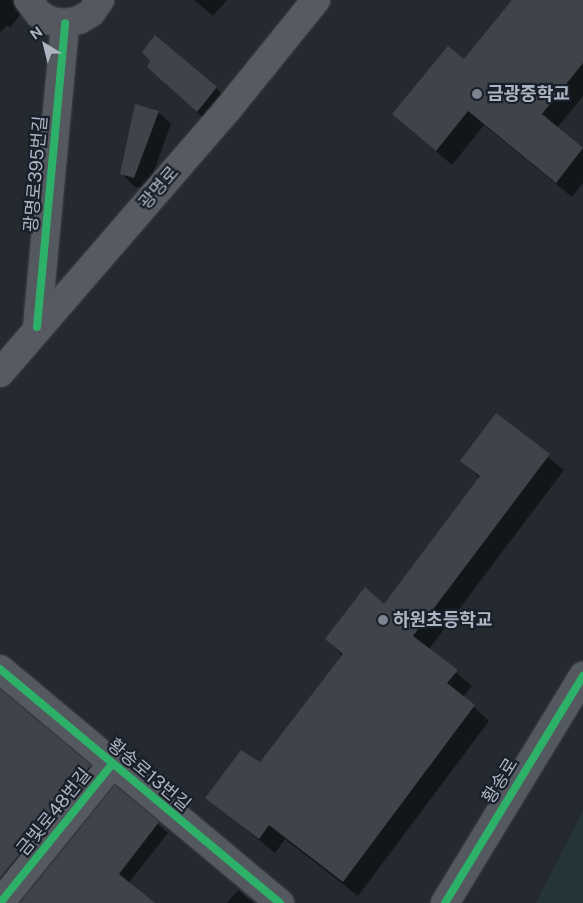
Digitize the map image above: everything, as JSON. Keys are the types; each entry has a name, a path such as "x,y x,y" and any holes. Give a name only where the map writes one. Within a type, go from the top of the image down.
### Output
{"main road":[{"name":"광명로","path":"0,373 36,327 228,109 316,0"}],"street":[{"path":"28,0 39,14 51,21 65,23 79,20 91,13 100,0"},
{"name":"광명로395번길","path":"36,327 65,23"},
{"name":"황송로13번길","path":"0,669 280,903"},
{"name":"황송로","path":"445,903 583,676"},
{"name":"금빛로48번길","path":"0,903 112,764"}],"shaded area":[{"path":"583,811 583,903 536,903"}],"building":[{"name":"금광중학교","path":"512,0 583,0 583,63 542,114 583,148 556,183 468,111 436,151 392,114 448,46 464,59"},
{"path":"155,35 217,87 197,112 147,67 150,61 142,52"},
{"path":"135,104 159,111 134,178 120,174"},
{"path":"496,413 550,454 413,636 458,670 447,683 475,705 343,882 269,825 259,839 205,798 241,750 260,762 343,654 325,639 365,587 384,604 480,476 460,461"},
{"path":"0,689 91,765 0,878"},
{"path":"115,785 159,822 119,874 155,903 20,903"}],"cycle path":[{"path":"37,327 65,23"},
{"path":"0,669 280,903"},
{"path":"445,903 583,676"},
{"path":"0,903 112,764"}],"place":[{"name":"금광중학교","path":"477,94"},
{"name":"하원초등학교","path":"383,620"}]}
